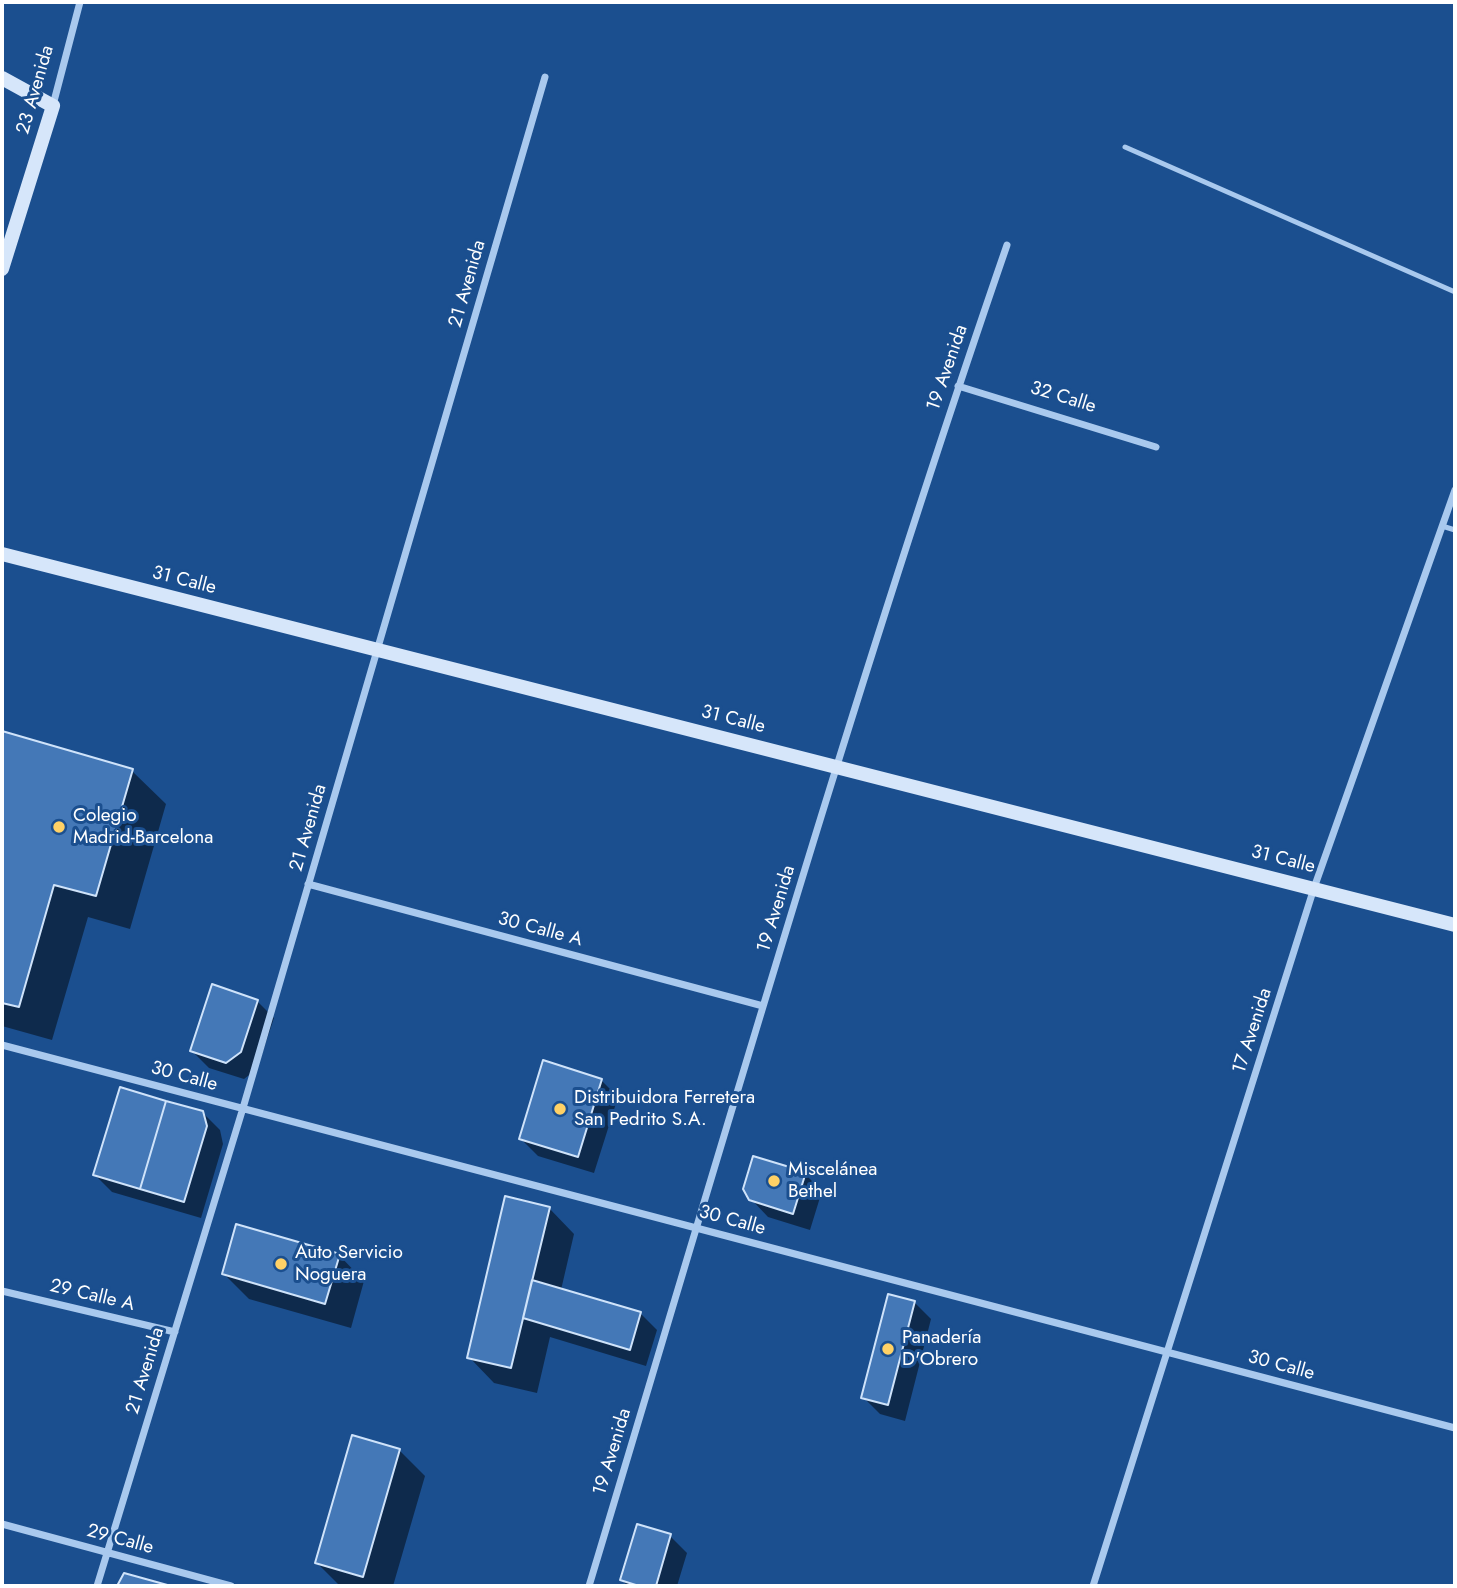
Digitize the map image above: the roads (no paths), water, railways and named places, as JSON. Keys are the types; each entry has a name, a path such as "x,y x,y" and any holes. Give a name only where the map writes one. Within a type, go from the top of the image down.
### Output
{"street":[{"name":"23 Avenida","path":"2,269 53,106 80,2"},
{"name":"21 Avenida","path":"97,1586 243,1108 545,77"},
{"path":"2,78 53,106"},
{"name":"19 Avenida","path":"589,1586 836,766 958,386 1007,245"},
{"name":"32 Calle","path":"958,386 1156,447"},
{"name":"17 Avenida","path":"1093,1586 1314,888 1455,490"},
{"name":"31 Calle","path":"2,554 1455,925"},
{"name":"30 Calle A","path":"308,884 763,1006"},
{"name":"30 Calle","path":"2,1045 1455,1428"},
{"name":"29 Calle A","path":"2,1291 174,1332"},
{"name":"29 Calle","path":"2,1524 231,1586"}],"lane":[{"path":"1125,147 1455,292"},
{"path":"1443,526 1455,530"}],"place":[{"name":"Colegio Madrid-Barcelona","path":"59,827"},
{"name":"Distribuidora Ferretera San Pedrito S.A.","path":"560,1109"},
{"name":"Miscelánea Bethel","path":"774,1181"},
{"name":"Auto Servicio Noguera","path":"281,1264"},
{"name":"Panadería D'Obrero","path":"888,1349"}]}
